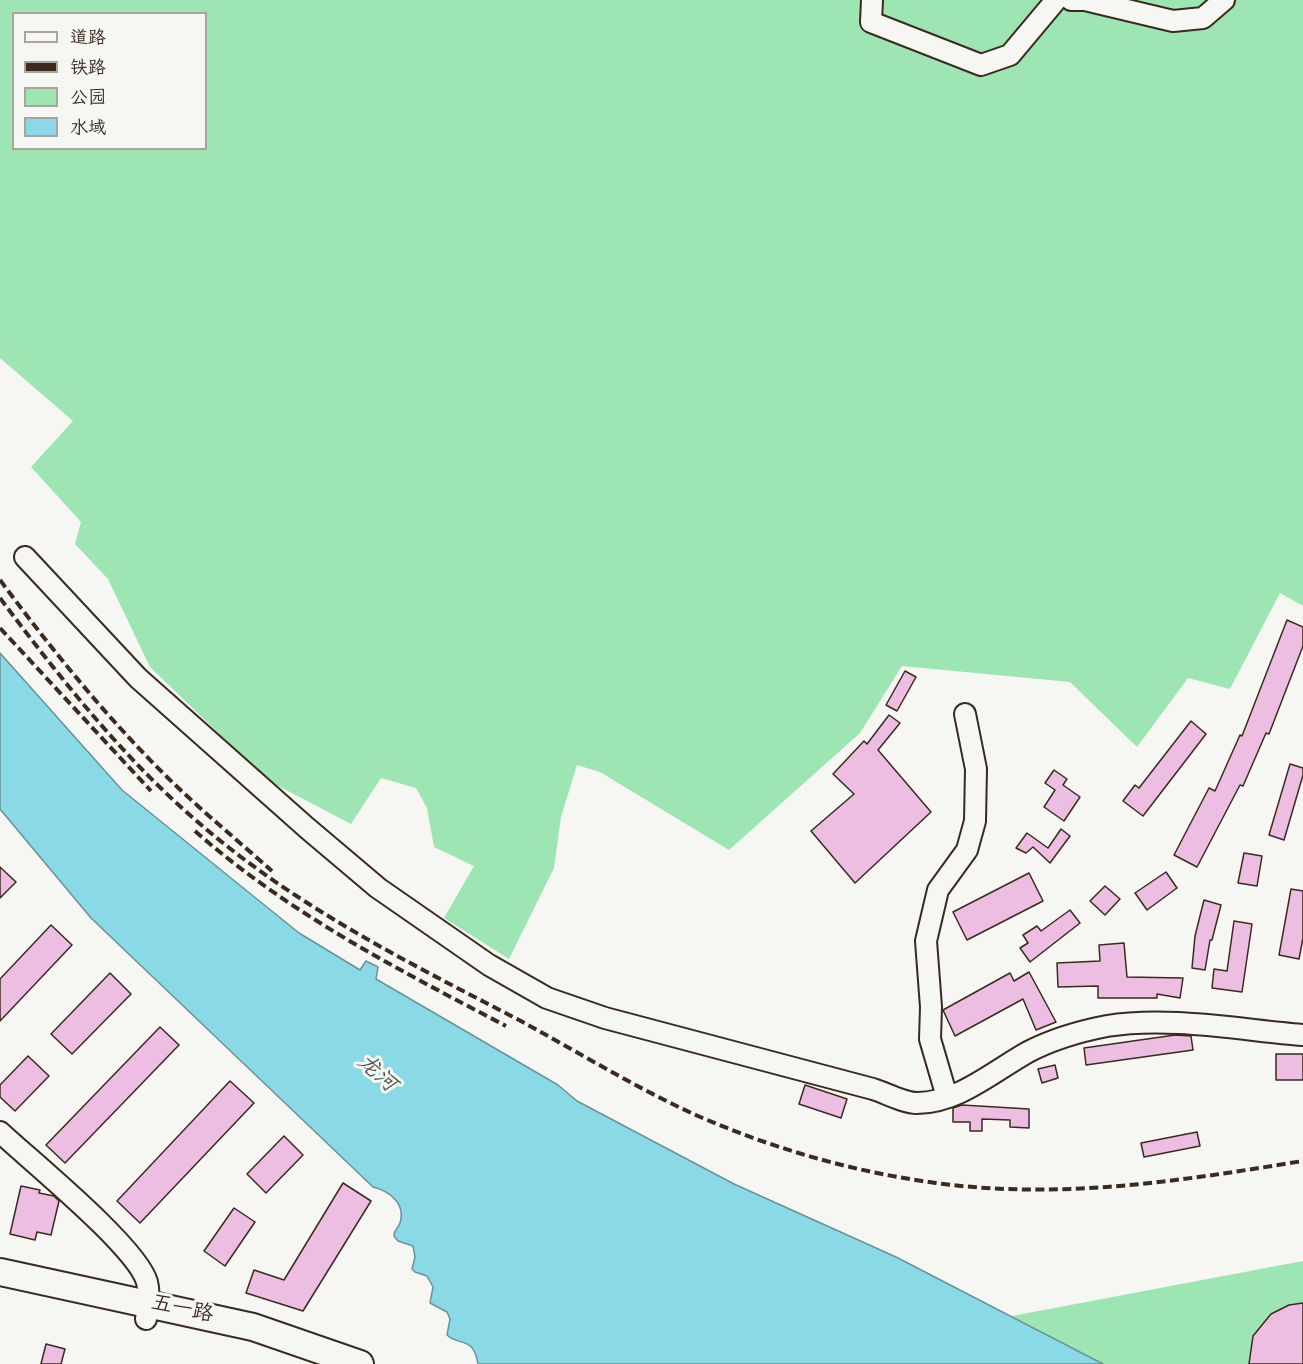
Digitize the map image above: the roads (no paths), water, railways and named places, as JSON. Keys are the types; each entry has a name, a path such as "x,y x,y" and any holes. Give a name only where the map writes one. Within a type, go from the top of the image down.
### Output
{"main road":[{"name":"五一路","path":"0,1272 147,1311 317,1364"},
{"name":"五一路","path":"0,1288 253,1327 360,1364"}],"street":[{"path":"872,0 871,22 981,65 1010,56 1056,0"},
{"path":"1071,0 1085,0 1173,21 1203,18 1224,0"},
{"path":"25,557 138,678 378,888 489,965 547,998 605,1018 916,1103 947,1098 975,1085 1031,1051 1074,1034 1107,1026 1153,1023 1303,1035"},
{"path":"947,1098 930,1039 931,1006 926,941 938,890 967,850 975,821 976,769 965,714"},
{"path":"0,1132 129,1254 147,1281 147,1311"}],"water":[{"name":"龙河","path":"0,653 122,790 299,933 360,970 366,961 378,967 376,979 558,1085 577,1101 734,1184 896,1257 1103,1364 478,1364 476,1355 469,1345 447,1335 450,1319 447,1312 430,1303 433,1287 427,1276 412,1269 415,1257 413,1246 398,1241 394,1236 401,1216 401,1210 395,1199 373,1187 91,918 0,809"}],"railway":[{"path":"0,580 60,658 146,756 181,791 272,871"},
{"path":"0,598 69,687 118,744 171,798 236,853 274,881 353,931 630,1082 698,1116 785,1149 845,1166 936,1183 983,1188 1029,1190 1120,1186 1303,1161"},
{"path":"0,628 151,791"},
{"path":"195,831 268,888 344,938 506,1026"}]}
